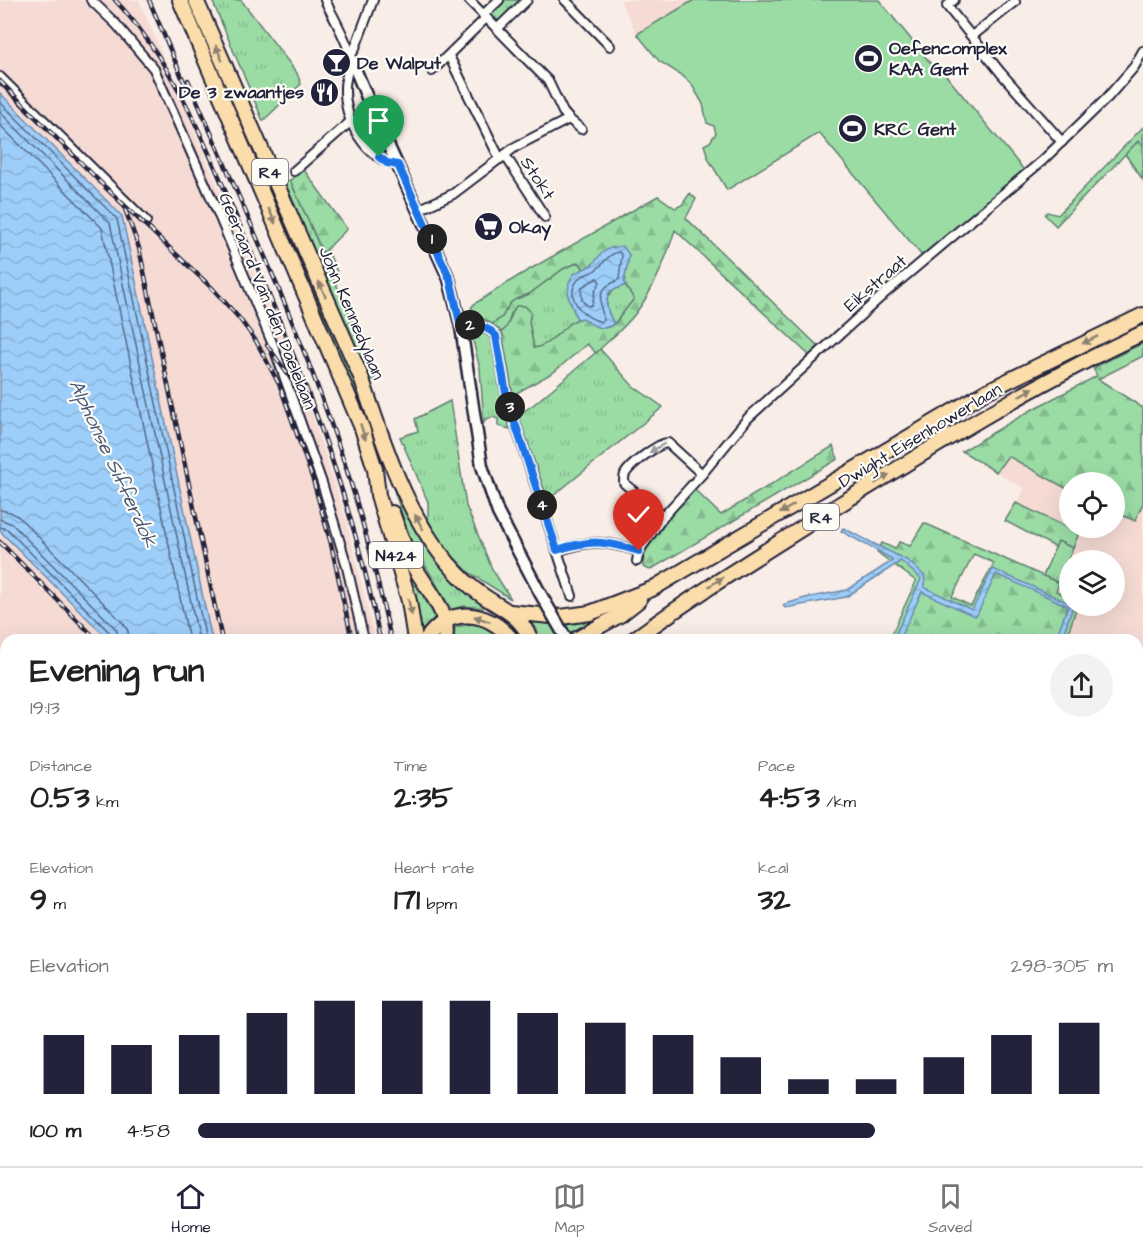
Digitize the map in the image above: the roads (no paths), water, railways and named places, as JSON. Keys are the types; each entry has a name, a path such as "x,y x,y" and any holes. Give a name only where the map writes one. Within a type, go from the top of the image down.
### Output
{"highway":[{"name":"John Kennedylaan","path":"180,0 350,396 375,469 378,495 409,601 414,634"},
{"name":"John Kennedylaan","path":"196,0 361,377 414,512 426,534 453,569 475,590 510,612 528,634"},
{"name":"Dwight Eisenhowerlaan","path":"652,589 987,391 1143,315"},
{"name":"Dwight Eisenhowerlaan","path":"641,634 729,574 975,420 1143,333"},
{"name":"R4","path":"375,469 411,561 446,621"},
{"name":"John Kennedylaan","path":"510,612 561,617 590,614 652,589"},
{"path":"586,634 620,615 652,589"},
{"path":"431,634 446,621 478,616 498,625 506,634"},
{"path":"446,621 446,634"}],"street":[{"name":"Geeraard Van den Daelelaan","path":"91,0 116,24 154,69 213,203 273,345 322,483 346,563 363,634"},
{"path":"325,0 450,279 461,327 482,466 498,513 564,634"},
{"path":"373,0 350,57 345,89 346,106 350,122 362,141 387,163 398,165"},
{"path":"469,0 548,81 563,112 581,129"},
{"path":"432,71 449,56 499,0"},
{"path":"497,28 527,0"},
{"path":"565,0 610,46"},
{"path":"954,0 947,6 1001,73 1062,142"},
{"path":"972,36 1014,2"},
{"name":"Eikstraat","path":"637,561 639,551 663,517 748,418 884,294 1042,162 1107,99 1134,67 1143,51"},
{"name":"Stokt","path":"449,56 503,157 545,217"},
{"path":"0,77 146,221"},
{"path":"418,210 453,194 503,157 569,118"},
{"path":"294,171 350,122"},
{"path":"461,327 483,326 496,336 507,399 573,596"},
{"path":"663,517 624,483 625,475 630,468 654,448 668,443 702,474"},
{"path":"557,550 592,541 639,551"}],"water":[{"name":"Alphonse Sifferdok","path":"0,93 122,216 211,634 103,634 0,531"},
{"path":"623,246 629,255 624,283 626,285 610,291 607,299 608,312 614,324 601,328 583,318 577,319 568,296 569,282 574,274 592,265 601,254 610,248"},
{"path":"843,528 908,561 925,576 924,587 972,610 993,569 1059,599 1059,602 996,574 977,615 974,616 922,592 902,634 896,634 921,579 901,561 846,597 785,608 783,605 847,590 892,559 841,531"},
{"path":"1064,616 1070,616 1063,634 1057,634"}],"railway":[{"path":"115,0 137,26 174,81 217,171 264,283 323,433 340,484 369,587 379,634"},
{"path":"149,0 187,89"},
{"path":"188,80 267,262 323,400 361,519 390,634"},
{"path":"0,81 105,187 213,289 256,341 280,386 313,480 331,544 351,634"},
{"path":"125,209 139,248 221,634"},
{"path":"267,345 308,407"},
{"path":"0,542 91,634"}],"place":[{"name":"Oefencomplex KAA Gent","path":"868,58"},
{"name":"De Walput","path":"336,63"},
{"name":"De 3 zwaantjes","path":"325,92"},
{"name":"KRC Gent","path":"853,129"},
{"name":"Okay","path":"488,227"}]}
